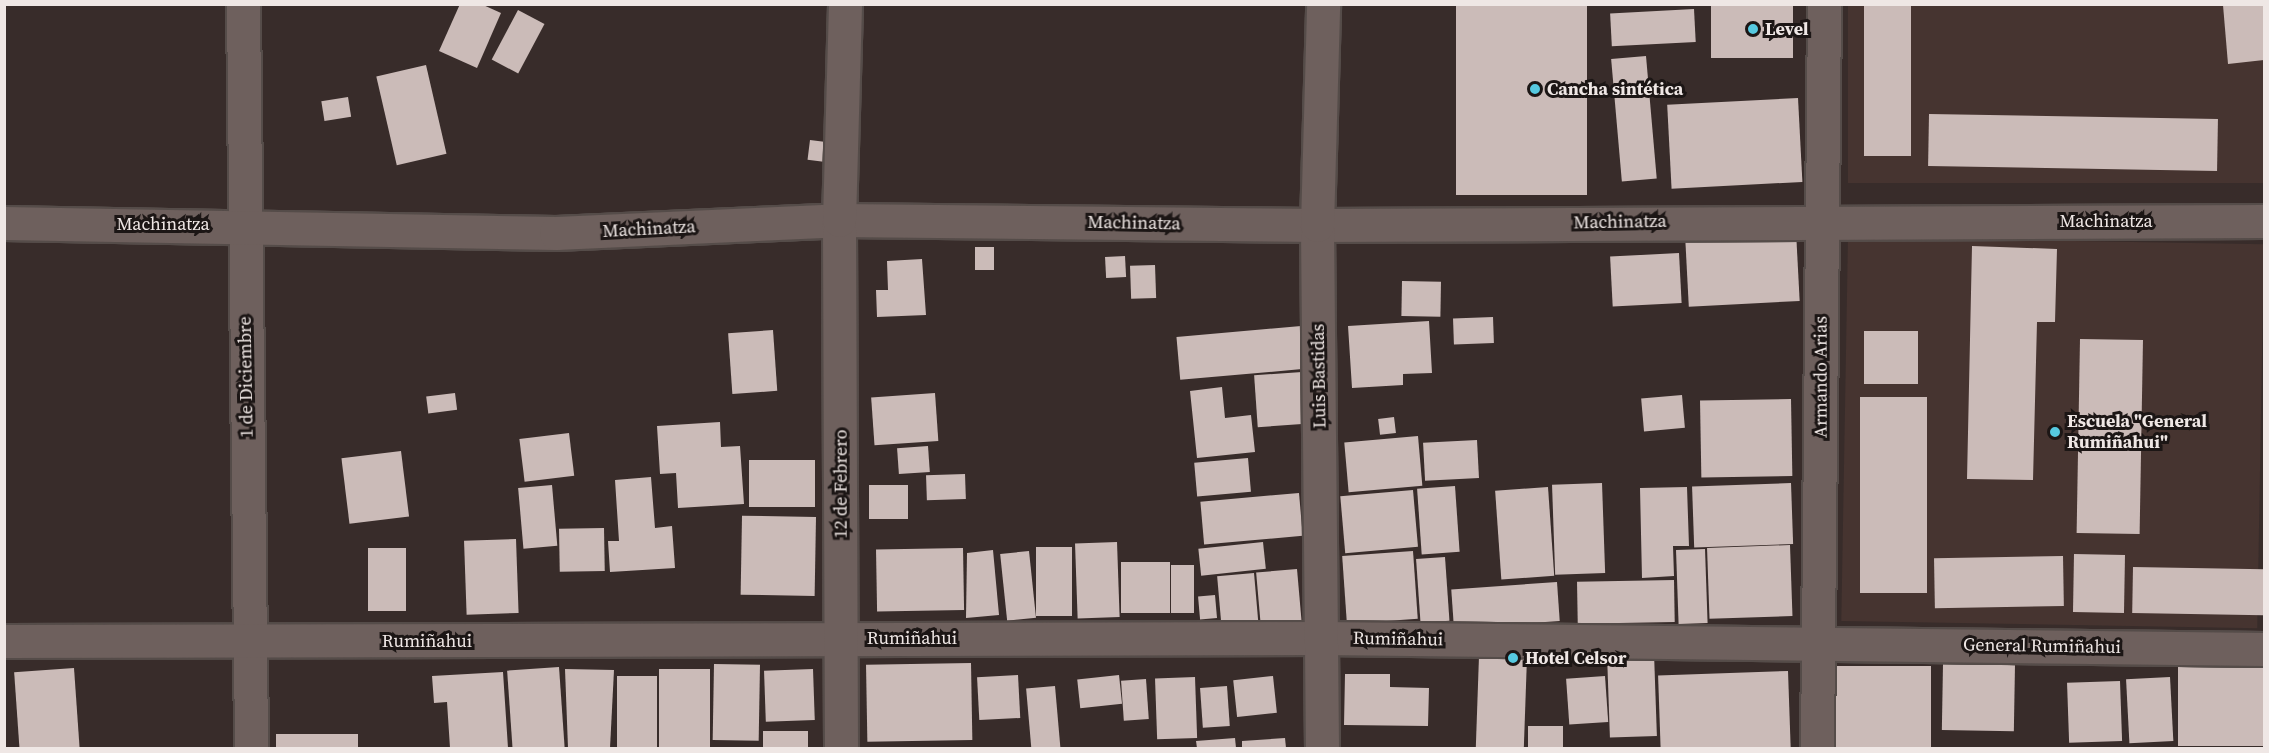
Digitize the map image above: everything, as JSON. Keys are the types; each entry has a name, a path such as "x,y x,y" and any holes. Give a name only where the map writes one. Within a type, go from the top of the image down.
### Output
{"street":[{"name":"1 de Diciembre","path":"243,4 243,224 251,748"},
{"name":"12 de Febrero","path":"841,748 839,220 845,4"},
{"name":"Luis Bastidas","path":"1322,748 1317,225 1323,4"},
{"name":"Armando Arias","path":"1817,748 1821,643 1824,4"},
{"name":"Machinatza","path":"4,223 243,224 556,233 839,220 1317,225 1822,219 2265,221"},
{"name":"Rumiñahui","path":"4,641 249,643 842,638 1322,638 1821,643"},
{"name":"General Rumiñahui","path":"1821,643 2265,650"}],"shaded area":[{"path":"1848,5 2264,5 2264,183 1848,183"},
{"name":"Escuela \"General Rumiñahui\"","path":"1848,237 2264,244 2257,628 1841,621"}],"building":[{"path":"460,4 481,4 501,13 477,68 439,51"},
{"name":"Cancha sintética","path":"1456,4 1587,4 1587,195 1456,195"},
{"name":"Level","path":"1711,4 1793,4 1793,58 1711,58"},
{"path":"1864,4 1911,4 1911,156 1864,156"},
{"path":"2223,5 2264,5 2264,60 2228,64"},
{"path":"1694,9 1696,42 1612,46 1610,13"},
{"path":"518,10 544,24 518,74 492,59"},
{"path":"1646,56 1657,179 1622,182 1611,59"},
{"path":"426,65 446,154 397,165 376,76"},
{"path":"348,97 351,117 324,121 321,101"},
{"path":"1798,98 1802,182 1672,189 1667,105"},
{"path":"1929,114 2218,119 2217,171 1928,166"},
{"path":"810,140 834,143 831,163 808,160"},
{"path":"1796,231 1800,301 1689,307 1685,237"},
{"path":"1972,246 2057,249 2055,322 2037,322 2033,480 1967,479"},
{"path":"975,247 994,247 994,270 975,270"},
{"path":"1679,253 1682,303 1613,307 1610,257"},
{"path":"1125,256 1126,277 1106,278 1105,257"},
{"path":"922,259 926,315 877,317 876,290 888,290 887,261"},
{"path":"1155,265 1156,298 1131,299 1130,266"},
{"path":"1402,281 1441,282 1440,317 1401,316"},
{"path":"1493,317 1494,343 1454,344 1453,318"},
{"path":"1429,321 1432,373 1403,374 1403,385 1352,388 1348,326"},
{"path":"1301,326 1305,369 1180,380 1176,337"},
{"path":"773,330 777,391 732,394 728,333"},
{"path":"1864,331 1918,331 1918,384 1864,384"},
{"path":"2080,339 2143,340 2140,534 2077,533"},
{"path":"1302,372 1306,424 1258,427 1254,375"},
{"path":"1222,387 1225,418 1251,415 1255,452 1197,458 1190,391"},
{"path":"455,393 457,410 428,413 426,397"},
{"path":"935,393 938,441 875,445 871,397"},
{"path":"1682,395 1685,428 1644,431 1641,399"},
{"path":"1860,397 1927,397 1927,593 1860,593"},
{"path":"1791,399 1792,476 1701,478 1700,401"},
{"path":"1394,417 1396,433 1380,435 1378,419"},
{"path":"720,422 721,447 740,446 744,504 678,508 676,473 660,474 657,426"},
{"path":"569,433 574,476 525,482 519,439"},
{"path":"1418,436 1422,486 1349,492 1344,442"},
{"path":"1477,440 1479,478 1425,481 1423,443"},
{"path":"928,446 930,472 899,474 897,448"},
{"path":"401,451 409,517 349,524 341,458"},
{"path":"1248,458 1251,492 1197,497 1194,463"},
{"path":"749,460 815,460 815,507 749,507"},
{"path":"965,474 966,499 927,500 926,475"},
{"path":"651,477 655,528 672,526 675,568 610,572 608,541 619,541 615,480"},
{"path":"1602,483 1605,573 1555,575 1552,485"},
{"path":"1791,483 1793,544 1694,547 1692,486"},
{"path":"552,485 557,546 523,549 518,488"},
{"path":"869,485 908,485 908,519 869,519"},
{"path":"1455,486 1460,552 1422,554 1417,489"},
{"path":"1548,487 1554,576 1501,579 1495,491"},
{"path":"1687,487 1689,546 1673,546 1674,576 1642,578 1640,488"},
{"path":"1413,490 1418,547 1345,553 1340,496"},
{"path":"1299,493 1303,536 1204,544 1200,502"},
{"path":"742,516 816,517 815,596 741,595"},
{"path":"604,528 605,571 560,572 559,529"},
{"path":"516,539 519,613 467,615 464,541"},
{"path":"1117,542 1120,617 1078,618 1075,543"},
{"path":"1263,542 1266,569 1201,576 1198,549"},
{"path":"1790,545 1792,616 1710,619 1707,548"},
{"path":"1036,547 1072,547 1072,616 1036,616"},
{"path":"368,548 406,548 406,611 368,611"},
{"path":"963,548 964,610 877,612 876,550"},
{"path":"1705,549 1708,623 1679,624 1676,550"},
{"path":"993,550 999,615 966,618 967,553"},
{"path":"1029,551 1036,618 1007,621 1000,554"},
{"path":"1413,551 1418,619 1347,624 1342,556"},
{"path":"2074,554 2125,555 2124,613 2073,612"},
{"path":"2063,556 2064,606 1935,608 1934,558"},
{"path":"1445,557 1449,621 1421,623 1416,559"},
{"path":"1121,562 1170,562 1170,613 1121,613"},
{"path":"1171,565 1194,565 1194,613 1171,613"},
{"path":"2133,567 2264,569 2263,615 2132,613"},
{"path":"1297,569 1302,621 1261,624 1256,573"},
{"path":"1254,573 1258,621 1221,624 1217,576"},
{"path":"1674,580 1675,622 1578,624 1577,582"},
{"path":"1557,582 1560,621 1454,628 1451,589"},
{"path":"1215,595 1217,618 1200,619 1198,596"},
{"path":"1654,653 1657,736 1610,738 1607,655"},
{"path":"1479,656 1527,658 1524,748 1476,748"},
{"path":"971,663 972,740 867,742 866,665"},
{"path":"714,664 760,665 759,741 713,740"},
{"path":"1943,664 2015,665 2014,731 1942,730"},
{"path":"1829,666 1931,666 1931,748 1829,748"},
{"path":"559,667 565,748 513,748 507,671"},
{"path":"2178,667 2264,667 2264,746 2178,746"},
{"path":"74,668 80,748 19,748 14,672"},
{"path":"565,669 614,670 610,748 568,748"},
{"path":"659,669 710,669 710,748 659,748"},
{"path":"813,669 815,720 766,722 764,671"},
{"path":"1788,671 1791,748 1661,748 1658,676"},
{"path":"503,672 508,748 450,748 447,702 434,703 432,676"},
{"path":"1345,674 1390,674 1390,687 1429,688 1428,726 1344,725"},
{"path":"1018,675 1020,718 979,720 977,677"},
{"path":"1119,675 1122,704 1080,708 1077,679"},
{"path":"617,676 657,676 657,748 617,748"},
{"path":"1273,676 1277,713 1237,717 1233,680"},
{"path":"1605,676 1608,722 1569,725 1566,679"},
{"path":"1195,677 1197,738 1157,739 1155,678"},
{"path":"2170,677 2173,741 2129,743 2126,679"},
{"path":"1146,679 1149,719 1124,721 1121,681"},
{"path":"2120,681 2122,741 2069,743 2067,683"},
{"path":"1055,686 1060,748 1031,748 1026,689"},
{"path":"1227,686 1230,726 1203,728 1200,688"},
{"path":"1528,726 1563,726 1563,748 1528,748"},
{"path":"763,731 808,731 808,748 763,748"},
{"path":"276,734 358,734 358,748 276,748"},
{"path":"1235,738 1236,748 1197,748 1196,741"},
{"path":"1285,738 1286,748 1242,748 1242,741"}],"place":[{"name":"Level","path":"1753,29"},
{"name":"Cancha sintética","path":"1535,89"},
{"name":"Escuela \"General Rumiñahui\"","path":"2055,432"},
{"name":"Hotel Celsor","path":"1513,658"}]}
